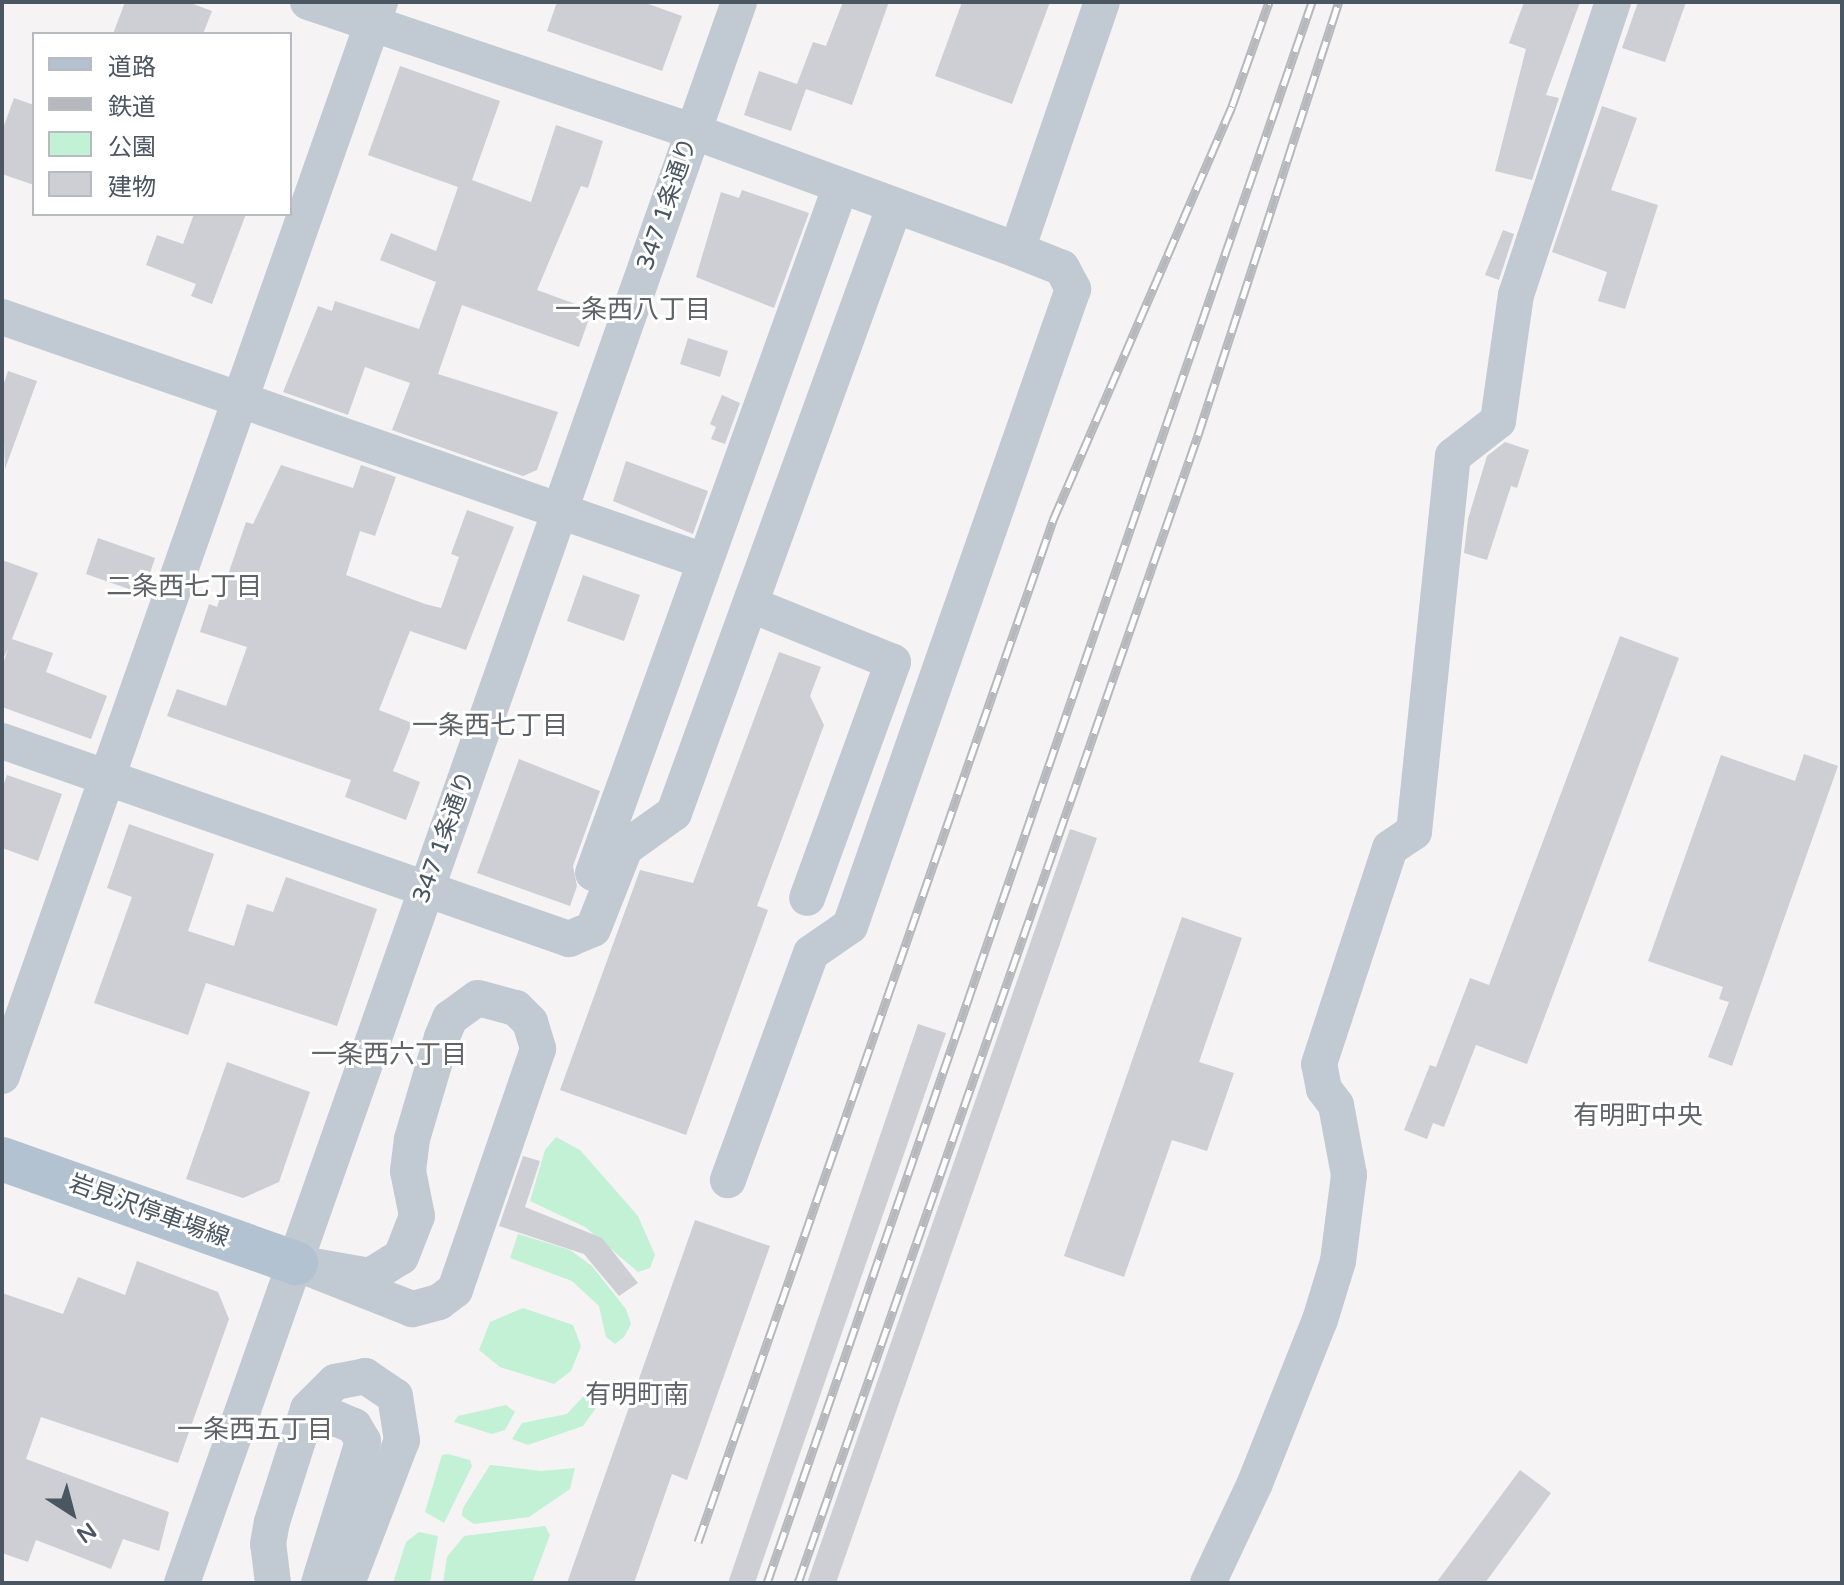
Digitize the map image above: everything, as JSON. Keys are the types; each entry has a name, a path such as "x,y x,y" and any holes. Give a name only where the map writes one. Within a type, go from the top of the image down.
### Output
{"main road":[{"name":"岩見沢停車場線","path":"2,1159 296,1263"}],"street":[{"path":"308,2 376,13 894,208 1017,250 1062,268 1073,289 850,926 811,953 728,1180"},
{"name":"347 1条通り","path":"182,1583 739,2"},
{"path":"1017,250 1102,2"},
{"path":"1208,1583 1255,1483 1320,1320 1338,1261 1349,1175 1336,1105 1324,1089 1319,1064 1390,848 1414,832 1453,456 1498,421 1516,295 1613,2"},
{"path":"2,1076 376,13"},
{"path":"569,939 840,188"},
{"path":"2,741 569,939 593,929 625,848 674,813 894,208"},
{"path":"2,317 704,561"},
{"path":"752,605 936,679"},
{"path":"807,898 893,662"},
{"path":"833,829 877,848"},
{"path":"478,998 516,1008 530,1022 538,1049 455,1290 439,1302 412,1309 296,1263 370,1276 401,1257 417,1216 408,1171 412,1139 450,1018 478,998"},
{"path":"273,1583 268,1544 272,1522 304,1423 320,1393 350,1375 380,1383 395,1396 401,1415 402,1440 347,1583"},
{"path":"304,1423 335,1418 354,1426 363,1441 319,1583"}],"green space":[{"path":"556,1137 580,1150 638,1216 655,1255 650,1268 638,1272 585,1227 530,1201 545,1150"},
{"path":"518,1234 570,1250 592,1266 626,1309 631,1324 624,1337 615,1344 606,1337 599,1306 572,1281 510,1258"},
{"path":"523,1308 573,1325 581,1346 571,1371 554,1384 500,1367 479,1350 490,1322"},
{"path":"590,1389 597,1392 596,1408 583,1426 528,1445 512,1439 522,1423 567,1414"},
{"path":"506,1405 515,1412 505,1430 492,1434 454,1422 458,1416"},
{"path":"442,1455 470,1460 472,1466 444,1523 425,1512"},
{"path":"490,1465 541,1471 575,1468 570,1489 529,1517 474,1524 462,1516 463,1508"},
{"path":"545,1526 550,1535 532,1583 443,1583 447,1557 464,1536"},
{"path":"419,1532 438,1536 430,1583 393,1583 406,1542"}],"building":[{"path":"125,2 188,2 212,11 204,32 114,32"},
{"path":"557,2 643,2 682,16 662,71 547,31"},
{"path":"843,2 889,2 852,105 806,89 791,131 744,115 759,71 797,84 813,42 826,46"},
{"path":"962,2 1050,2 1012,104 935,76"},
{"path":"1524,2 1580,2 1546,95 1559,98 1532,180 1495,171 1526,49 1509,43"},
{"path":"1638,2 1686,2 1665,62 1622,48"},
{"path":"400,66 500,101 472,180 531,202 556,125 603,141 588,188 581,186 537,290 592,310 579,347 462,305 438,374 558,412 537,470 523,476 392,430 410,383 365,367 348,415 283,392 318,306 332,311 335,301 419,329 436,282 380,260 391,233 436,251 458,187 368,155"},
{"path":"14,98 32,104 32,184 2,174 2,131"},
{"path":"1602,106 1637,118 1611,190 1658,205 1625,309 1598,301 1607,272 1552,252"},
{"path":"742,190 809,213 774,308 696,277 721,192 739,198"},
{"path":"193,216 245,216 212,304 191,296 196,284 146,265 157,235 183,244"},
{"path":"1503,230 1514,234 1499,280 1485,275"},
{"path":"688,338 728,351 720,377 680,364"},
{"path":"8,371 37,381 5,469 2,389"},
{"path":"722,395 740,403 725,444 711,439 716,427 710,424"},
{"path":"1505,442 1529,450 1517,488 1511,486 1487,560 1464,553 1468,519 1487,456"},
{"path":"626,461 708,491 693,534 613,501"},
{"path":"281,465 353,488 361,465 396,477 375,536 360,531 346,575 425,604 441,608 459,557 451,554 467,510 514,527 466,650 410,631 379,710 412,723 393,771 420,782 406,820 345,797 351,780 167,716 177,689 226,706 247,647 200,632 209,604 217,607 246,522 253,524"},
{"path":"98,538 155,558 143,594 86,574"},
{"path":"2,560 38,573 12,639 53,653 46,672 107,696 91,739 2,707 2,667 8,649 2,661"},
{"path":"583,575 640,595 624,641 567,621"},
{"path":"1620,636 1679,658 1527,1064 1476,1045 1444,1127 1433,1123 1427,1139 1404,1130 1430,1065 1436,1067 1470,978 1489,985"},
{"path":"779,652 821,667 810,696 824,725 757,906 768,910 686,1135 560,1090 640,870 693,883"},
{"path":"1804,754 1838,766 1732,1066 1708,1057 1729,1002 1719,999 1723,987 1648,961 1721,755 1795,781"},
{"path":"519,759 600,791 573,866 577,886 570,906 477,873"},
{"path":"7,775 62,794 38,861 2,848 2,789"},
{"path":"129,824 214,854 188,931 234,946 247,904 273,912 286,877 377,909 337,1026 206,983 188,1035 94,1003 132,897 107,888"},
{"path":"1070,829 1097,838 836,1583 807,1583"},
{"path":"1182,917 1242,938 1199,1062 1234,1073 1207,1151 1172,1140 1124,1277 1064,1256"},
{"path":"918,1024 946,1033 755,1583 728,1583"},
{"path":"227,1062 310,1092 279,1182 243,1198 186,1179"},
{"path":"523,1156 540,1161 525,1207 602,1238 638,1283 619,1296 584,1254 499,1226"},
{"path":"695,1220 770,1246 687,1480 672,1474 634,1583 567,1583"},
{"path":"137,1261 218,1292 229,1319 178,1463 41,1417 26,1459 169,1512 159,1551 123,1539 111,1569 36,1540 28,1562 2,1553 2,1293 63,1314 78,1277 125,1295"},
{"path":"1520,1470 1551,1493 1485,1583 1436,1583"}],"railway":[{"path":"698,1542 1053,520 1232,106 1269,2"},
{"path":"767,1583 1312,2"},
{"path":"798,1583 1198,435 1339,2"}],"district":[{"name":"一条西八丁目","path":"633,310"},
{"name":"二条西七丁目","path":"184,587"},
{"name":"一条西七丁目","path":"490,726"},
{"name":"一条西六丁目","path":"389,1055"},
{"name":"有明町中央","path":"1638,1116"},
{"name":"有明町南","path":"637,1395"},
{"name":"一条西五丁目","path":"255,1430"}]}
